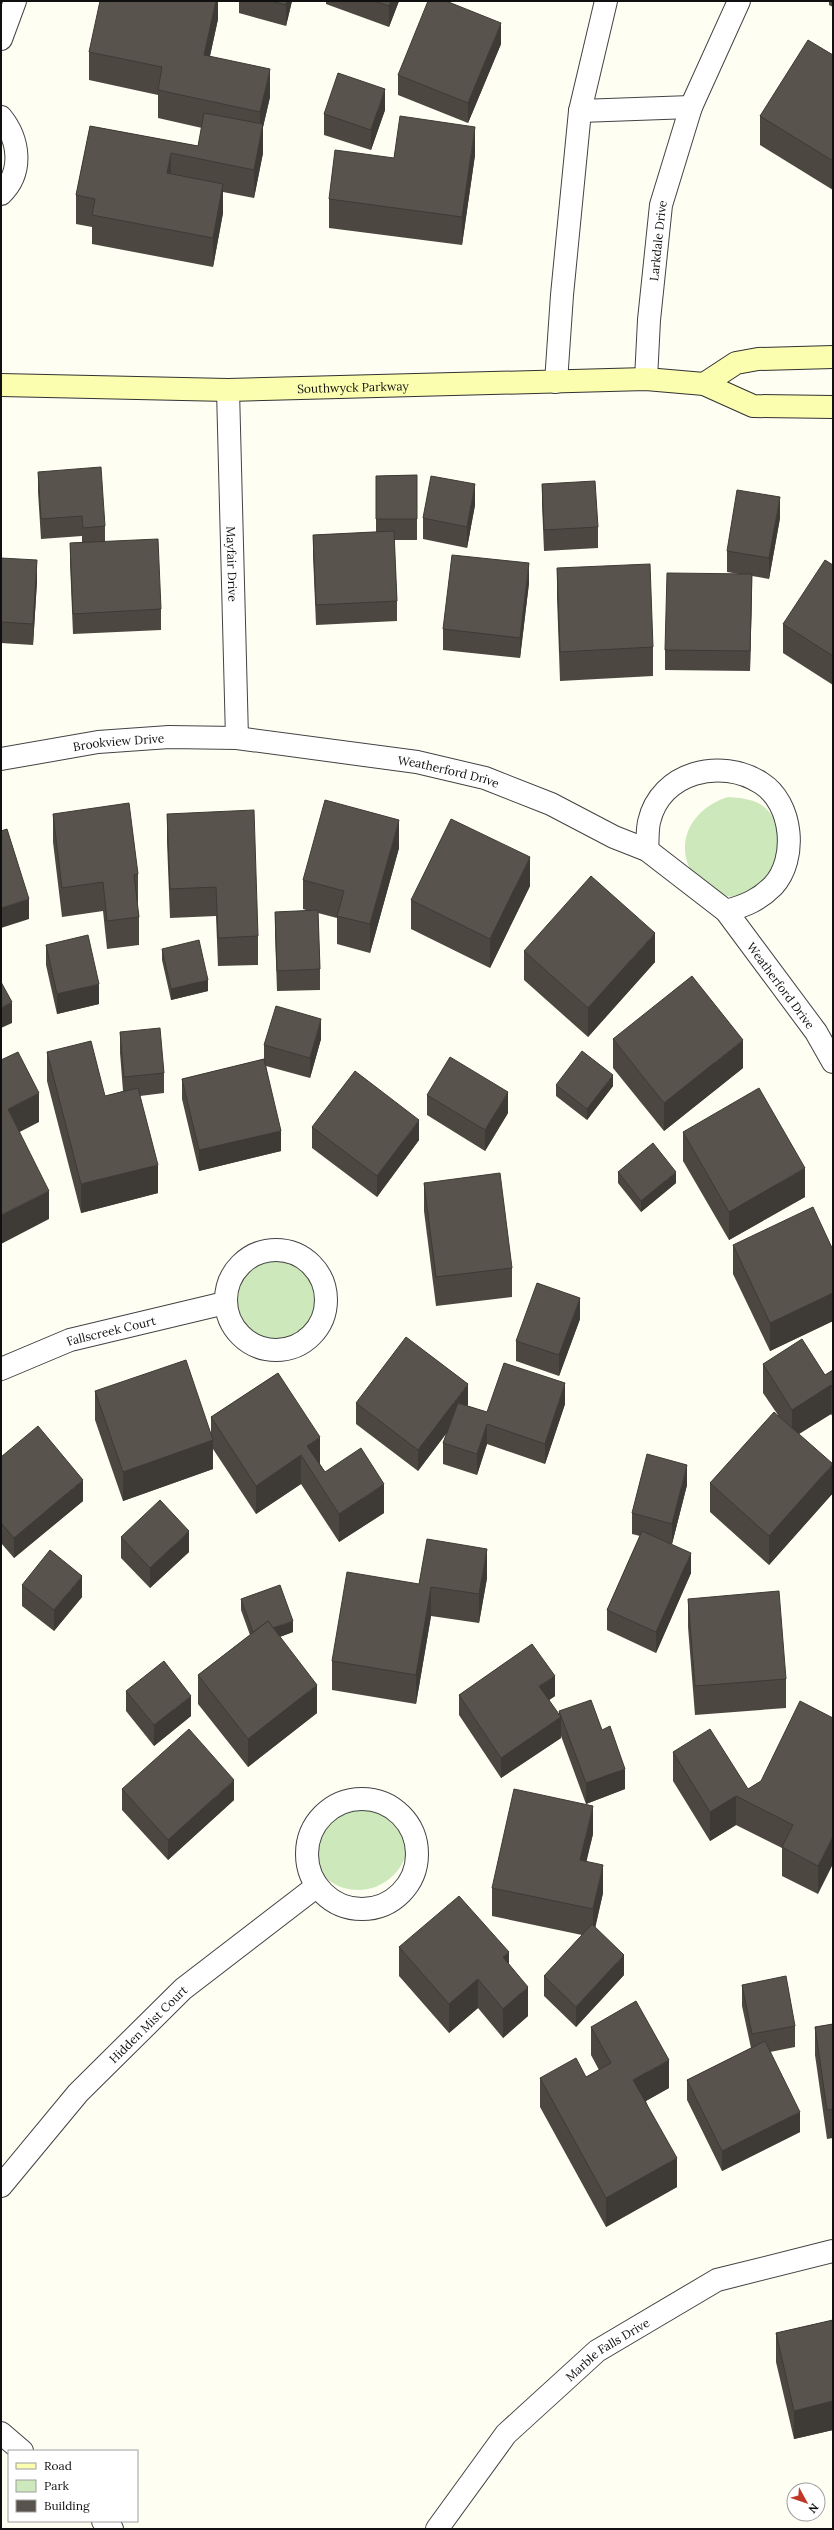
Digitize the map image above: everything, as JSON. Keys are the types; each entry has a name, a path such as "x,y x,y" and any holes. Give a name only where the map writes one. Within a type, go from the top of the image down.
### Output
{"street":[{"path":"1,39 15,1"},
{"path":"556,382 562,295 580,111 606,1"},
{"name":"Larkdale Drive","path":"646,379 649,320 661,205 691,107 739,1"},
{"path":"580,111 691,107"},
{"path":"1,117 11,130 17,151 14,173 1,194"},
{"path":"704,384 736,364 758,359 833,357"},
{"name":"Southwyck Parkway","path":"1,385 228,390 646,379 704,384 753,406 833,407"},
{"name":"Mayfair Drive","path":"228,390 238,738"},
{"name":"Brookview Drive","path":"1,759 98,742 169,737 238,738"},
{"name":"Weatherford Drive","path":"238,738 417,762 485,778 551,804 614,837 647,850 726,911 816,1032 833,1062"},
{"path":"647,850 649,822 661,796 682,778 709,769 737,771 762,783 781,804 789,832 787,860 774,885 752,903 726,911"},
{"path":"273,1248 293,1251 310,1261 322,1277 327,1297 324,1317 314,1334 298,1346 279,1351 259,1348 242,1338 230,1322 225,1303 228,1283 238,1266 254,1254 273,1248"},
{"name":"Fallscreek Court","path":"1,1369 70,1340 225,1303"},
{"path":"371,1798 391,1806 407,1821 416,1841 417,1862 409,1883 394,1899 374,1908 353,1908 332,1901 317,1886 307,1867 307,1845 314,1824 329,1808 349,1799 371,1798"},
{"name":"Hidden Mist Court","path":"1,2186 78,2093 183,1989 317,1886"},
{"name":"Marble Falls Drive","path":"437,2529 506,2434 597,2351 717,2280 833,2251"},
{"path":"1,2433 21,2450"},
{"path":"104,2522 112,2529"}],"green space":[{"path":"728,797 741,798 759,803 775,821 785,841 768,884 749,894 737,897 729,897 722,894 694,875 687,860 685,848 686,837 690,826 697,816 706,808"},
{"path":"278,1256 297,1260 313,1271 324,1287 328,1306 324,1325 313,1341 297,1352 278,1356 259,1352 243,1341 232,1325 228,1306 232,1287 243,1271 259,1260"},
{"path":"358,1790 377,1794 393,1805 404,1821 408,1840 404,1859 393,1875 377,1886 358,1890 339,1886 323,1875 312,1859 308,1840 312,1821 323,1805 339,1794"}],"building":[{"path":"100,1 216,1 204,55 270,69 260,112 158,90 162,67 89,52"},
{"path":"271,1 287,1 286,5"},
{"path":"374,1 391,1 389,6"},
{"path":"428,1 446,1 501,23 468,103 398,75"},
{"path":"808,40 833,55 833,161 760,116"},
{"path":"338,73 385,89 371,130 324,114"},
{"path":"204,113 263,124 254,170 171,153 167,173 223,184 213,238 92,215 95,199 76,195 90,126 198,146"},
{"path":"400,116 475,127 462,217 329,199 335,150 394,158"},
{"path":"101,467 105,526 83,528 82,516 41,519 38,472"},
{"path":"417,475 417,519 376,519 376,476"},
{"path":"431,476 475,484 467,527 423,518"},
{"path":"595,481 598,527 544,530 542,484"},
{"path":"737,490 780,497 769,558 727,551"},
{"path":"394,531 397,601 316,605 313,535"},
{"path":"158,539 161,609 73,614 70,543"},
{"path":"452,555 529,563 520,638 443,629"},
{"path":"1,558 37,560 33,624 1,622"},
{"path":"825,560 833,565 833,656 783,624"},
{"path":"650,564 653,647 560,652 557,568"},
{"path":"667,573 752,574 750,651 665,650"},
{"path":"325,800 399,820 370,924 337,916 344,891 303,880"},
{"path":"129,803 138,874 134,875 139,917 107,921 103,882 62,888 53,814"},
{"path":"254,810 258,936 218,938 216,887 170,889 167,814"},
{"path":"451,819 530,857 490,939 411,900"},
{"path":"7,829 29,899 1,908 1,831"},
{"path":"591,876 655,933 588,1008 524,951"},
{"path":"318,910 320,969 277,971 275,912"},
{"path":"88,935 99,984 57,994 46,945"},
{"path":"199,940 208,980 171,989 162,949"},
{"path":"692,976 743,1040 664,1103 613,1039"},
{"path":"1,982 12,1002 1,1008"},
{"path":"276,1006 321,1019 310,1058 264,1045"},
{"path":"160,1028 164,1073 124,1077 120,1032"},
{"path":"91,1041 105,1096 138,1088 158,1165 81,1184 47,1052"},
{"path":"582,1051 613,1075 587,1109 556,1085"},
{"path":"18,1052 39,1093 8,1109 49,1191 1,1215 1,1060"},
{"path":"450,1057 508,1092 485,1130 427,1095"},
{"path":"264,1059 281,1131 199,1150 182,1079"},
{"path":"355,1071 419,1120 377,1176 312,1127"},
{"path":"759,1088 805,1168 729,1212 683,1132"},
{"path":"653,1143 676,1172 641,1201 618,1172"},
{"path":"500,1173 512,1268 436,1277 424,1183"},
{"path":"813,1207 833,1250 833,1293 770,1323 733,1245"},
{"path":"537,1283 580,1298 559,1355 516,1341"},
{"path":"406,1337 468,1384 418,1450 356,1403"},
{"path":"802,1339 825,1375 833,1370 833,1389 831,1385 792,1410 763,1364"},
{"path":"186,1360 213,1440 123,1472 95,1391"},
{"path":"504,1363 565,1383 545,1444 487,1424 477,1454 443,1443 458,1403 487,1412"},
{"path":"278,1373 320,1437 307,1446 325,1472 361,1448 384,1484 339,1514 301,1455 256,1486 211,1417"},
{"path":"774,1412 833,1464 769,1536 710,1483"},
{"path":"38,1426 83,1480 14,1538 1,1523 1,1457"},
{"path":"647,1454 687,1465 672,1524 632,1513"},
{"path":"160,1500 189,1531 150,1568 121,1537"},
{"path":"642,1531 691,1553 656,1632 607,1610"},
{"path":"427,1539 487,1549 479,1594 431,1587 416,1675 332,1661 347,1572 419,1584"},
{"path":"50,1550 82,1576 54,1610 22,1585"},
{"path":"280,1585 293,1621 273,1628 268,1621 253,1632 241,1599"},
{"path":"779,1591 786,1679 695,1686 688,1599"},
{"path":"268,1621 317,1685 248,1739 198,1675"},
{"path":"532,1644 555,1676 539,1686 561,1717 501,1758 459,1695"},
{"path":"164,1661 191,1696 154,1725 126,1691"},
{"path":"591,1700 602,1730 610,1726 625,1769 586,1783 559,1711"},
{"path":"800,1701 833,1718 833,1836 818,1866 782,1847 793,1825 736,1796 710,1812 673,1752 710,1729 748,1789 761,1781"},
{"path":"189,1729 234,1780 168,1840 122,1789"},
{"path":"514,1789 593,1806 580,1860 603,1865 593,1909 492,1888"},
{"path":"459,1896 509,1952 503,1957 528,1987 503,2009 478,1979 449,2004 399,1947"},
{"path":"592,1924 624,1955 576,2007 544,1976"},
{"path":"786,1976 795,2026 752,2034 742,1985"},
{"path":"636,2001 669,2060 633,2080 677,2158 606,2198 540,2078 576,2058 586,2077 611,2063 591,2027"},
{"path":"833,2024 833,2109 827,2110 815,2027"},
{"path":"765,2041 800,2112 722,2151 687,2080"},
{"path":"833,2320 833,2401 794,2411 776,2333"}]}
